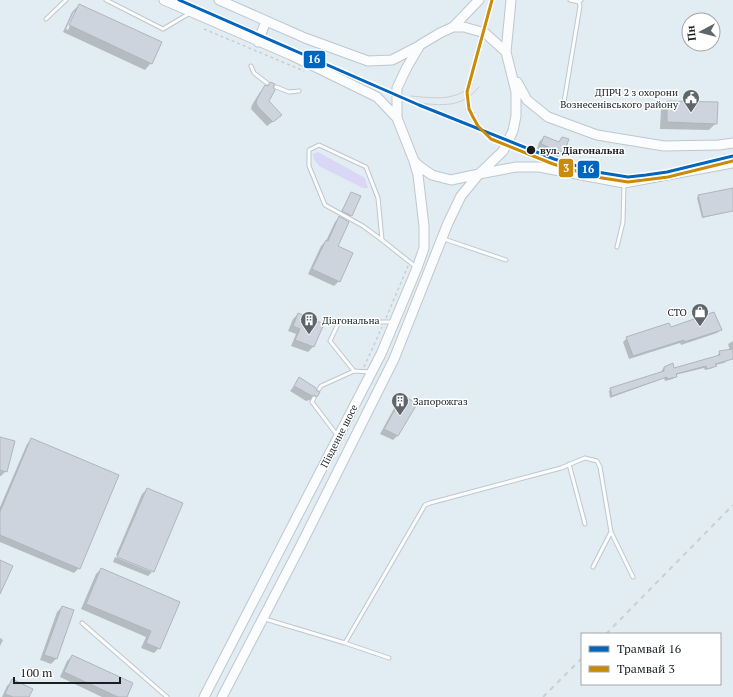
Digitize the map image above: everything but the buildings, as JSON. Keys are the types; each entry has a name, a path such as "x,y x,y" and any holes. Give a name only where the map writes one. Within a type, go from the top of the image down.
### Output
{"main road":[{"path":"164,0 291,55 377,98 397,118"},
{"path":"219,0 305,38 368,61 392,60 453,27 479,0"},
{"path":"479,174 503,151 513,131 516,116 516,92 513,75 506,52 511,0"},
{"path":"258,42 266,21"},
{"path":"453,27 464,27 485,33 506,52"},
{"path":"420,45 409,63 397,88 397,118 414,161 432,175 451,180 516,167 539,167 624,183 733,162"},
{"path":"513,75 527,100 548,117 597,135 664,146 719,145 733,143"},
{"name":"Південне шосе","path":"204,697 338,438 367,372 381,354 389,322 417,268 424,248 424,226 418,175 414,161"},
{"name":"Південне шосе","path":"222,697 300,547 394,359 448,223 461,196 479,174"},
{"path":"286,538 300,547"}],"lane":[{"path":"46,19 66,0"},
{"path":"106,0 163,28 191,12"},
{"path":"564,102 580,6 580,1 570,0"},
{"path":"251,66 254,73 267,83"},
{"path":"276,87 289,92 299,91"},
{"path":"382,240 378,198 366,167 319,145 309,150 309,166 325,205 363,226 417,268"},
{"path":"617,247 623,222 624,183"},
{"path":"442,238 506,260"},
{"path":"354,371 330,341 339,322 389,322"},
{"path":"319,389 321,386 354,371 367,372"},
{"path":"314,398 312,402 338,438"},
{"path":"345,642 425,506 430,503 561,468 586,458 597,461 600,467 611,532 633,577"},
{"path":"569,464 585,524"},
{"path":"592,567 611,532"},
{"path":"263,619 345,642 389,658"},
{"path":"82,624 167,697"}],"path":[{"path":"204,29 304,71"},
{"path":"367,372 389,322 410,262"}],"shaded area":[{"path":"318,152 365,178 368,188 363,188 319,166 314,159 313,154"}],"tram line":[{"name":"16","path":"179,0 419,105 554,159 597,172 628,177 646,175 667,172 733,156"},
{"name":"3","path":"492,0 467,92 469,109 473,117 478,126 491,139 553,164 596,177 628,182 668,177 733,161"},
{"path":"411,96 444,98 459,94 473,84"},
{"path":"416,103 443,105 458,102 465,99 479,87"}],"railway":[{"path":"607,633 733,505"},
{"path":"543,697 581,659"}],"place":[{"name":"ДПРЧ 2 з охорони Вознесенівського району","path":"691,113"},
{"name":"вул. Діагональна","path":"531,150"},
{"name":"СТО","path":"700,327"},
{"name":"Діагональна","path":"309,335"},
{"name":"Запорожгаз","path":"400,416"}]}
